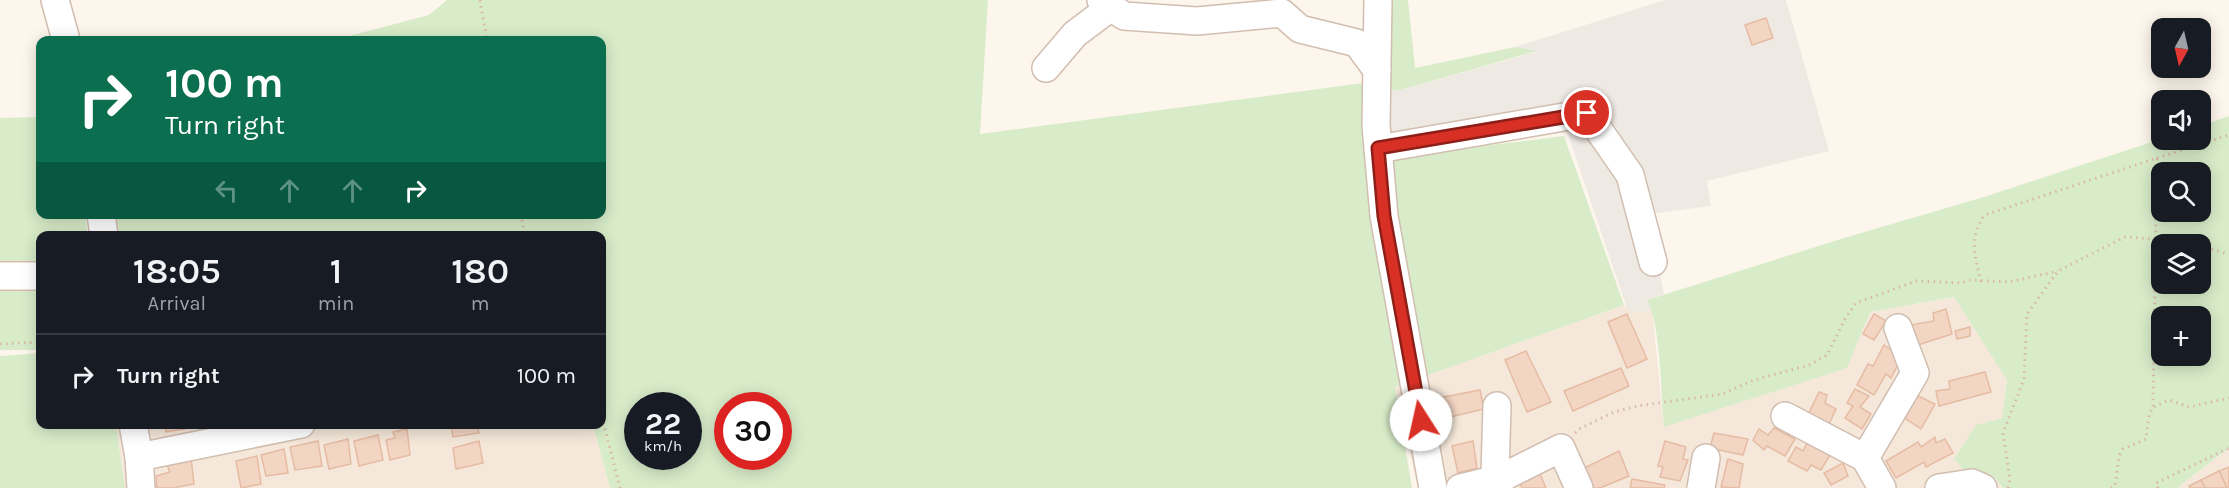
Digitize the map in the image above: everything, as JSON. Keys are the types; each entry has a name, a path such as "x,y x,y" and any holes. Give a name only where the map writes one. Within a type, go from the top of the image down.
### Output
{"street":[{"path":"55,0 65,36"},
{"path":"1378,0 1378,148 1384,216 1433,488"},
{"path":"1046,68 1075,33 1106,3 1124,16 1197,21 1286,7 1300,28 1357,44 1377,70"},
{"path":"1378,148 1587,113 1630,175 1653,262"},
{"path":"0,276 36,276"},
{"path":"1864,458 1915,373 1898,328"},
{"path":"1497,406 1498,483"},
{"path":"1785,417 1864,458 1882,488"},
{"path":"134,429 141,488"},
{"path":"139,457 276,429"},
{"path":"1460,488 1498,483 1561,448 1579,488"},
{"path":"1701,488 1706,458"},
{"path":"1938,488 1972,483 1983,488"}],"path":[{"path":"480,0 487,36"},
{"path":"1981,282 1974,252 1974,238 1977,226 1985,215 2229,135"},
{"path":"2156,234 2157,158"},
{"path":"1561,448 1579,429 1614,412 1637,406 1722,394 1754,380 1809,364 1827,355 1846,317 1856,303 1916,281 1962,284 1969,280 2009,282 2058,271 2125,237 2151,239"},
{"path":"2211,249 2229,254"},
{"path":"2008,488 2010,480 2003,433 2024,379 2027,314 2058,271"},
{"path":"2111,488 2115,486 2119,456 2123,449 2146,439 2149,415 2153,407 2155,294"},
{"path":"0,344 36,342"},
{"path":"2153,407 2169,400 2189,407 2229,398"},
{"path":"605,429 620,488"},
{"path":"2158,488 2156,483 2229,448"}],"shaded area":[{"path":"1665,0 1786,0 1829,151 1707,181 1711,206 1649,214 1664,294 1648,300 1652,311 1628,311 1566,129 1390,154 1377,81 1396,91 1536,52 1515,47"},
{"path":"1955,297 2007,379 1995,478 2002,488 1418,488 1395,387 1624,305 1630,311 1652,309 1664,426 1847,368 1870,312"},
{"path":"117,429 594,429 610,488 125,488"},
{"path":"2229,448 2229,488 2177,488 2196,474"}],"green space":[{"path":"447,0 988,0 980,134 1371,82 1369,0 1408,0 1415,68 1515,47 1537,51 1396,91 1377,82 1378,159 1564,136 1624,305 1395,387 1412,488 610,488 594,429 606,429 606,231 107,231 105,219 606,219 606,36 349,36 429,15"},
{"path":"2229,116 2229,448 2177,488 2003,488 1995,478 1971,478 1954,459 1976,425 2002,418 2007,380 1954,297 1870,312 1847,368 1664,427 1658,343 1652,312 1647,300 1984,197 2151,142 2151,150 2211,150 2211,122"},
{"path":"36,117 36,219 86,219 87,231 36,231 36,350 0,350 0,118"},
{"path":"36,353 36,429 117,429 125,488 0,488 0,356"}],"building":[{"path":"1766,18 1773,38 1752,45 1745,25"},
{"path":"1946,309 1952,334 1918,345 1911,325 1934,321 1933,313"},
{"path":"1627,314 1647,359 1627,368 1608,322"},
{"path":"1874,314 1886,321 1874,340 1863,334"},
{"path":"1970,327 1970,336 1957,339 1955,331"},
{"path":"1884,345 1902,357 1891,378 1886,374 1874,395 1857,385 1868,364 1873,366"},
{"path":"1526,351 1551,402 1527,412 1505,360"},
{"path":"1621,368 1629,386 1573,411 1564,391"},
{"path":"1985,372 1991,392 1939,406 1936,391 1950,389 1949,381"},
{"path":"1855,389 1869,396 1860,407 1871,414 1862,429 1845,418 1853,406 1847,403"},
{"path":"1480,390 1484,409 1433,421 1428,400"},
{"path":"1819,392 1827,395 1825,403 1836,409 1828,426 1807,417"},
{"path":"1916,395 1935,404 1921,429 1903,417"},
{"path":"1774,428 1795,439 1785,456 1767,446 1764,450 1753,440 1759,429 1768,435"},
{"path":"165,429 185,429 166,432"},
{"path":"407,429 410,455 390,460 386,440 395,438 393,432"},
{"path":"452,429 478,429 479,433 453,437"},
{"path":"1714,433 1748,439 1743,455 1710,448"},
{"path":"378,435 383,460 359,466 354,441"},
{"path":"1935,437 1936,443 1945,439 1953,453 1926,467 1924,462 1896,478 1886,461 1918,442 1921,447"},
{"path":"348,439 351,464 329,469 324,445"},
{"path":"318,441 322,466 295,470 290,447"},
{"path":"479,441 483,463 456,469 453,448"},
{"path":"1473,441 1477,468 1458,473 1452,446"},
{"path":"1665,441 1686,447 1683,459 1688,460 1680,481 1660,477 1663,467 1658,466"},
{"path":"1807,443 1830,455 1821,470 1811,465 1807,471 1788,461 1796,447 1803,451"},
{"path":"284,449 288,473 266,476 261,455"},
{"path":"1619,451 1629,476 1600,488 1587,488 1580,470"},
{"path":"257,456 261,484 241,488 236,461"},
{"path":"191,458 194,484 157,488 156,476 170,472 167,465"},
{"path":"1728,459 1743,464 1739,488 1721,487"},
{"path":"1535,462 1546,488 1522,488 1515,472"},
{"path":"1843,463 1848,476 1831,485 1824,473"},
{"path":"2229,467 2229,488 2227,488 2219,471"},
{"path":"2219,471 2227,488 2205,488 2201,480"},
{"path":"1632,479 1665,485 1664,488 1630,488"},
{"path":"2201,480 2205,488 2190,488 2189,486"}],"route":[{"path":"1421,420 1384,216 1378,148 1587,113"}]}
